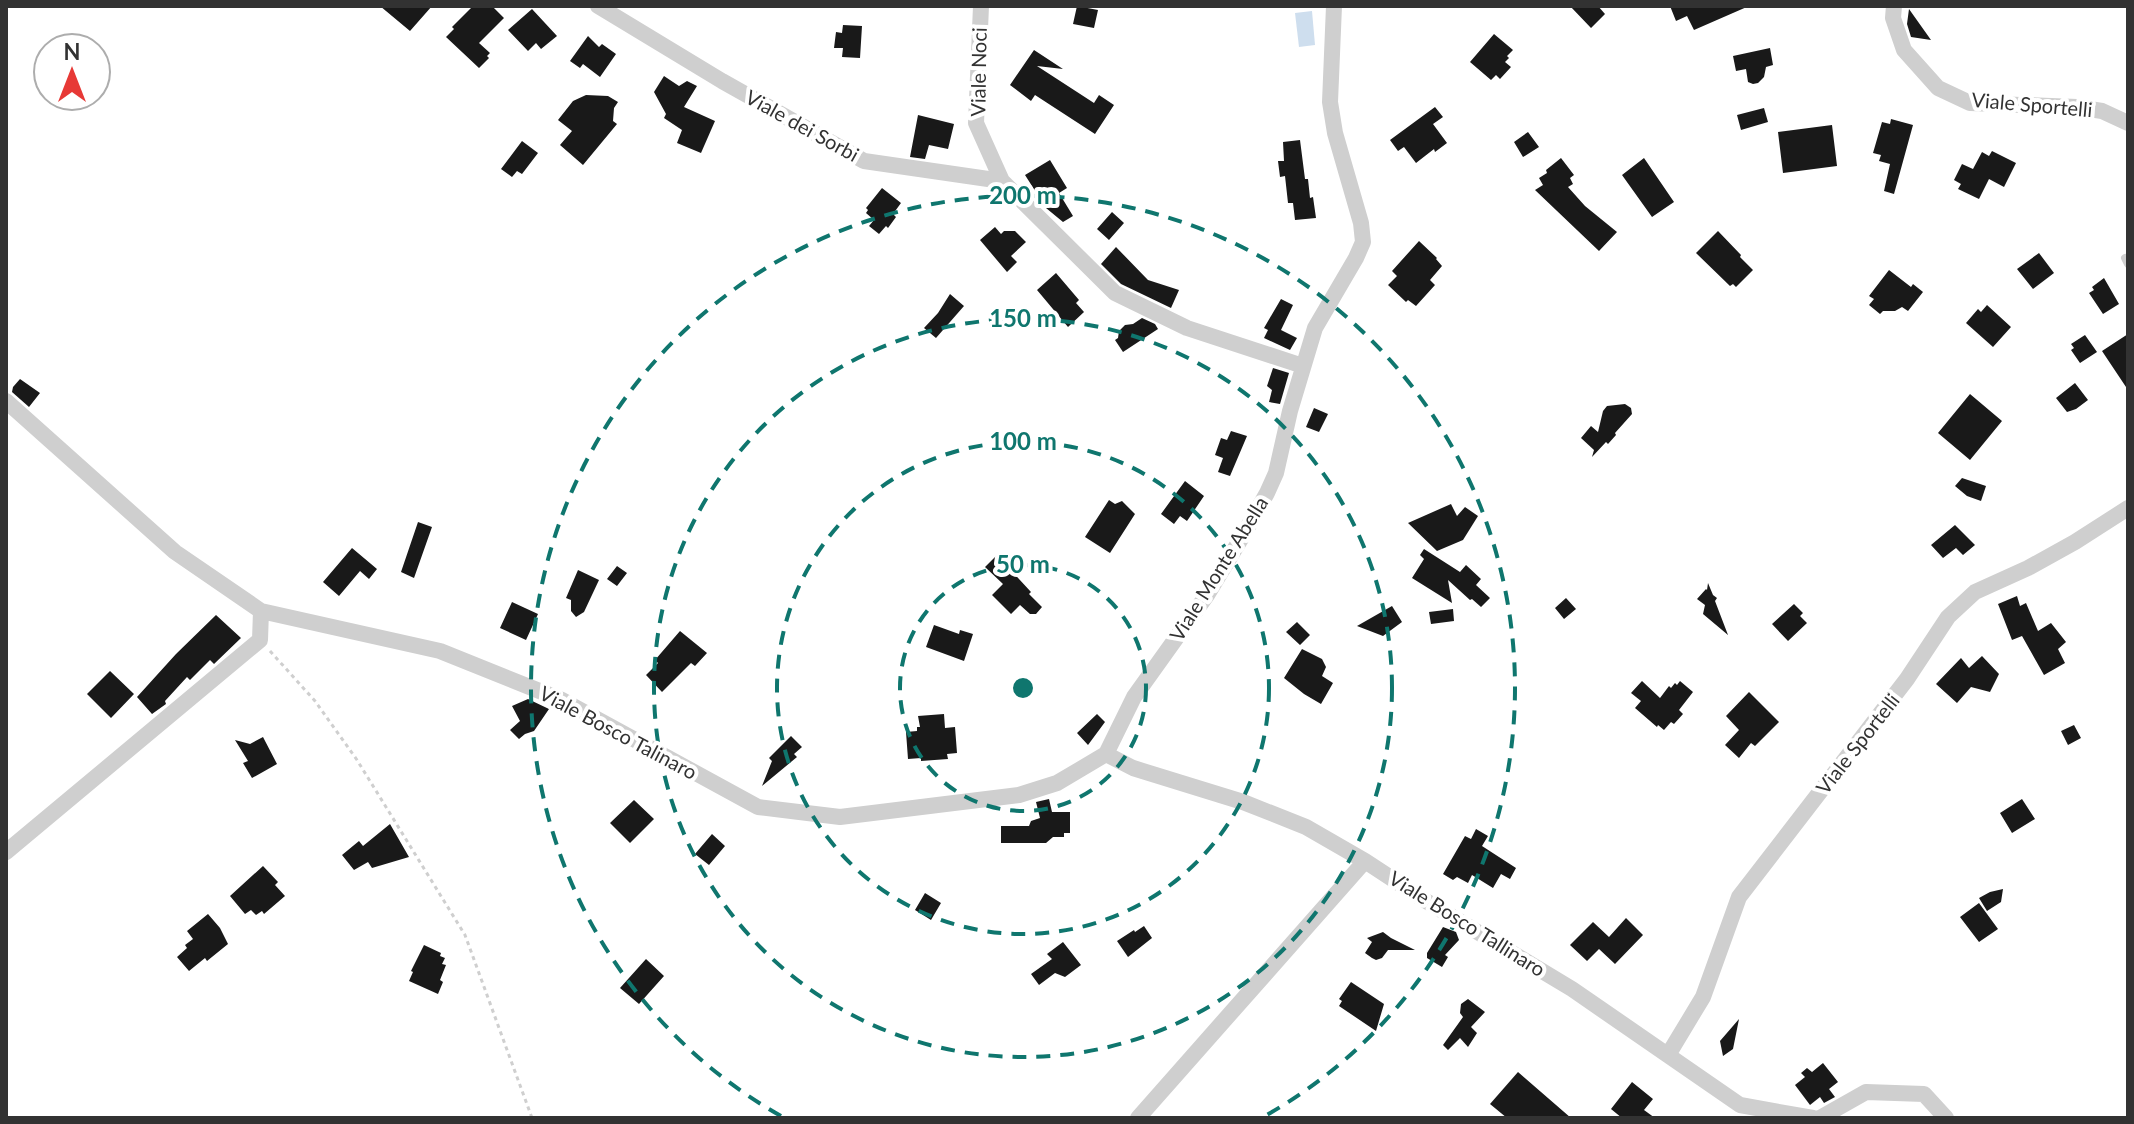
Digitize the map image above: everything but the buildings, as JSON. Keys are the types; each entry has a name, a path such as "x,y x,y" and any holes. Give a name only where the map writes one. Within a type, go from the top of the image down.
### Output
{"street":[{"name":"Viale dei Sorbi","path":"598,6 864,161 1002,181"},
{"name":"Viale Noci","path":"981,6 976,123 1002,181"},
{"name":"Viale Monte Abella","path":"1106,754 1134,697 1207,595 1267,493 1279,462 1290,411 1315,328 1363,242 1361,223 1335,133 1330,102 1334,6"},
{"name":"Viale Sportelli","path":"1894,6 1893,18 1904,50 1938,88 1970,103 2077,107 2102,111 2128,123"},
{"path":"1002,181 1115,293 1187,328 1303,366"},
{"name":"Viale Bosco Talinaro","path":"6,401 175,552 261,611 440,651 562,700 758,807 840,817 1019,795 1057,783 1106,754"},
{"name":"Viale Sportelli","path":"1668,1055 1703,997 1739,897 1907,679 1948,617 1975,592 2040,562 2128,508"},
{"path":"6,852 260,640 261,611"},
{"name":"Viale Bosco Tallinaro","path":"1106,754 1133,768 1243,802 1306,827 1572,989 1740,1105 1813,1118"},
{"path":"1138,1118 1365,861"},
{"path":"1820,1118 1866,1092 1924,1094 1946,1118"}],"path":[{"path":"260,640 315,701 357,760 465,935 532,1118"}],"water":[{"path":"1312,11 1315,45 1299,47 1295,13"}]}
